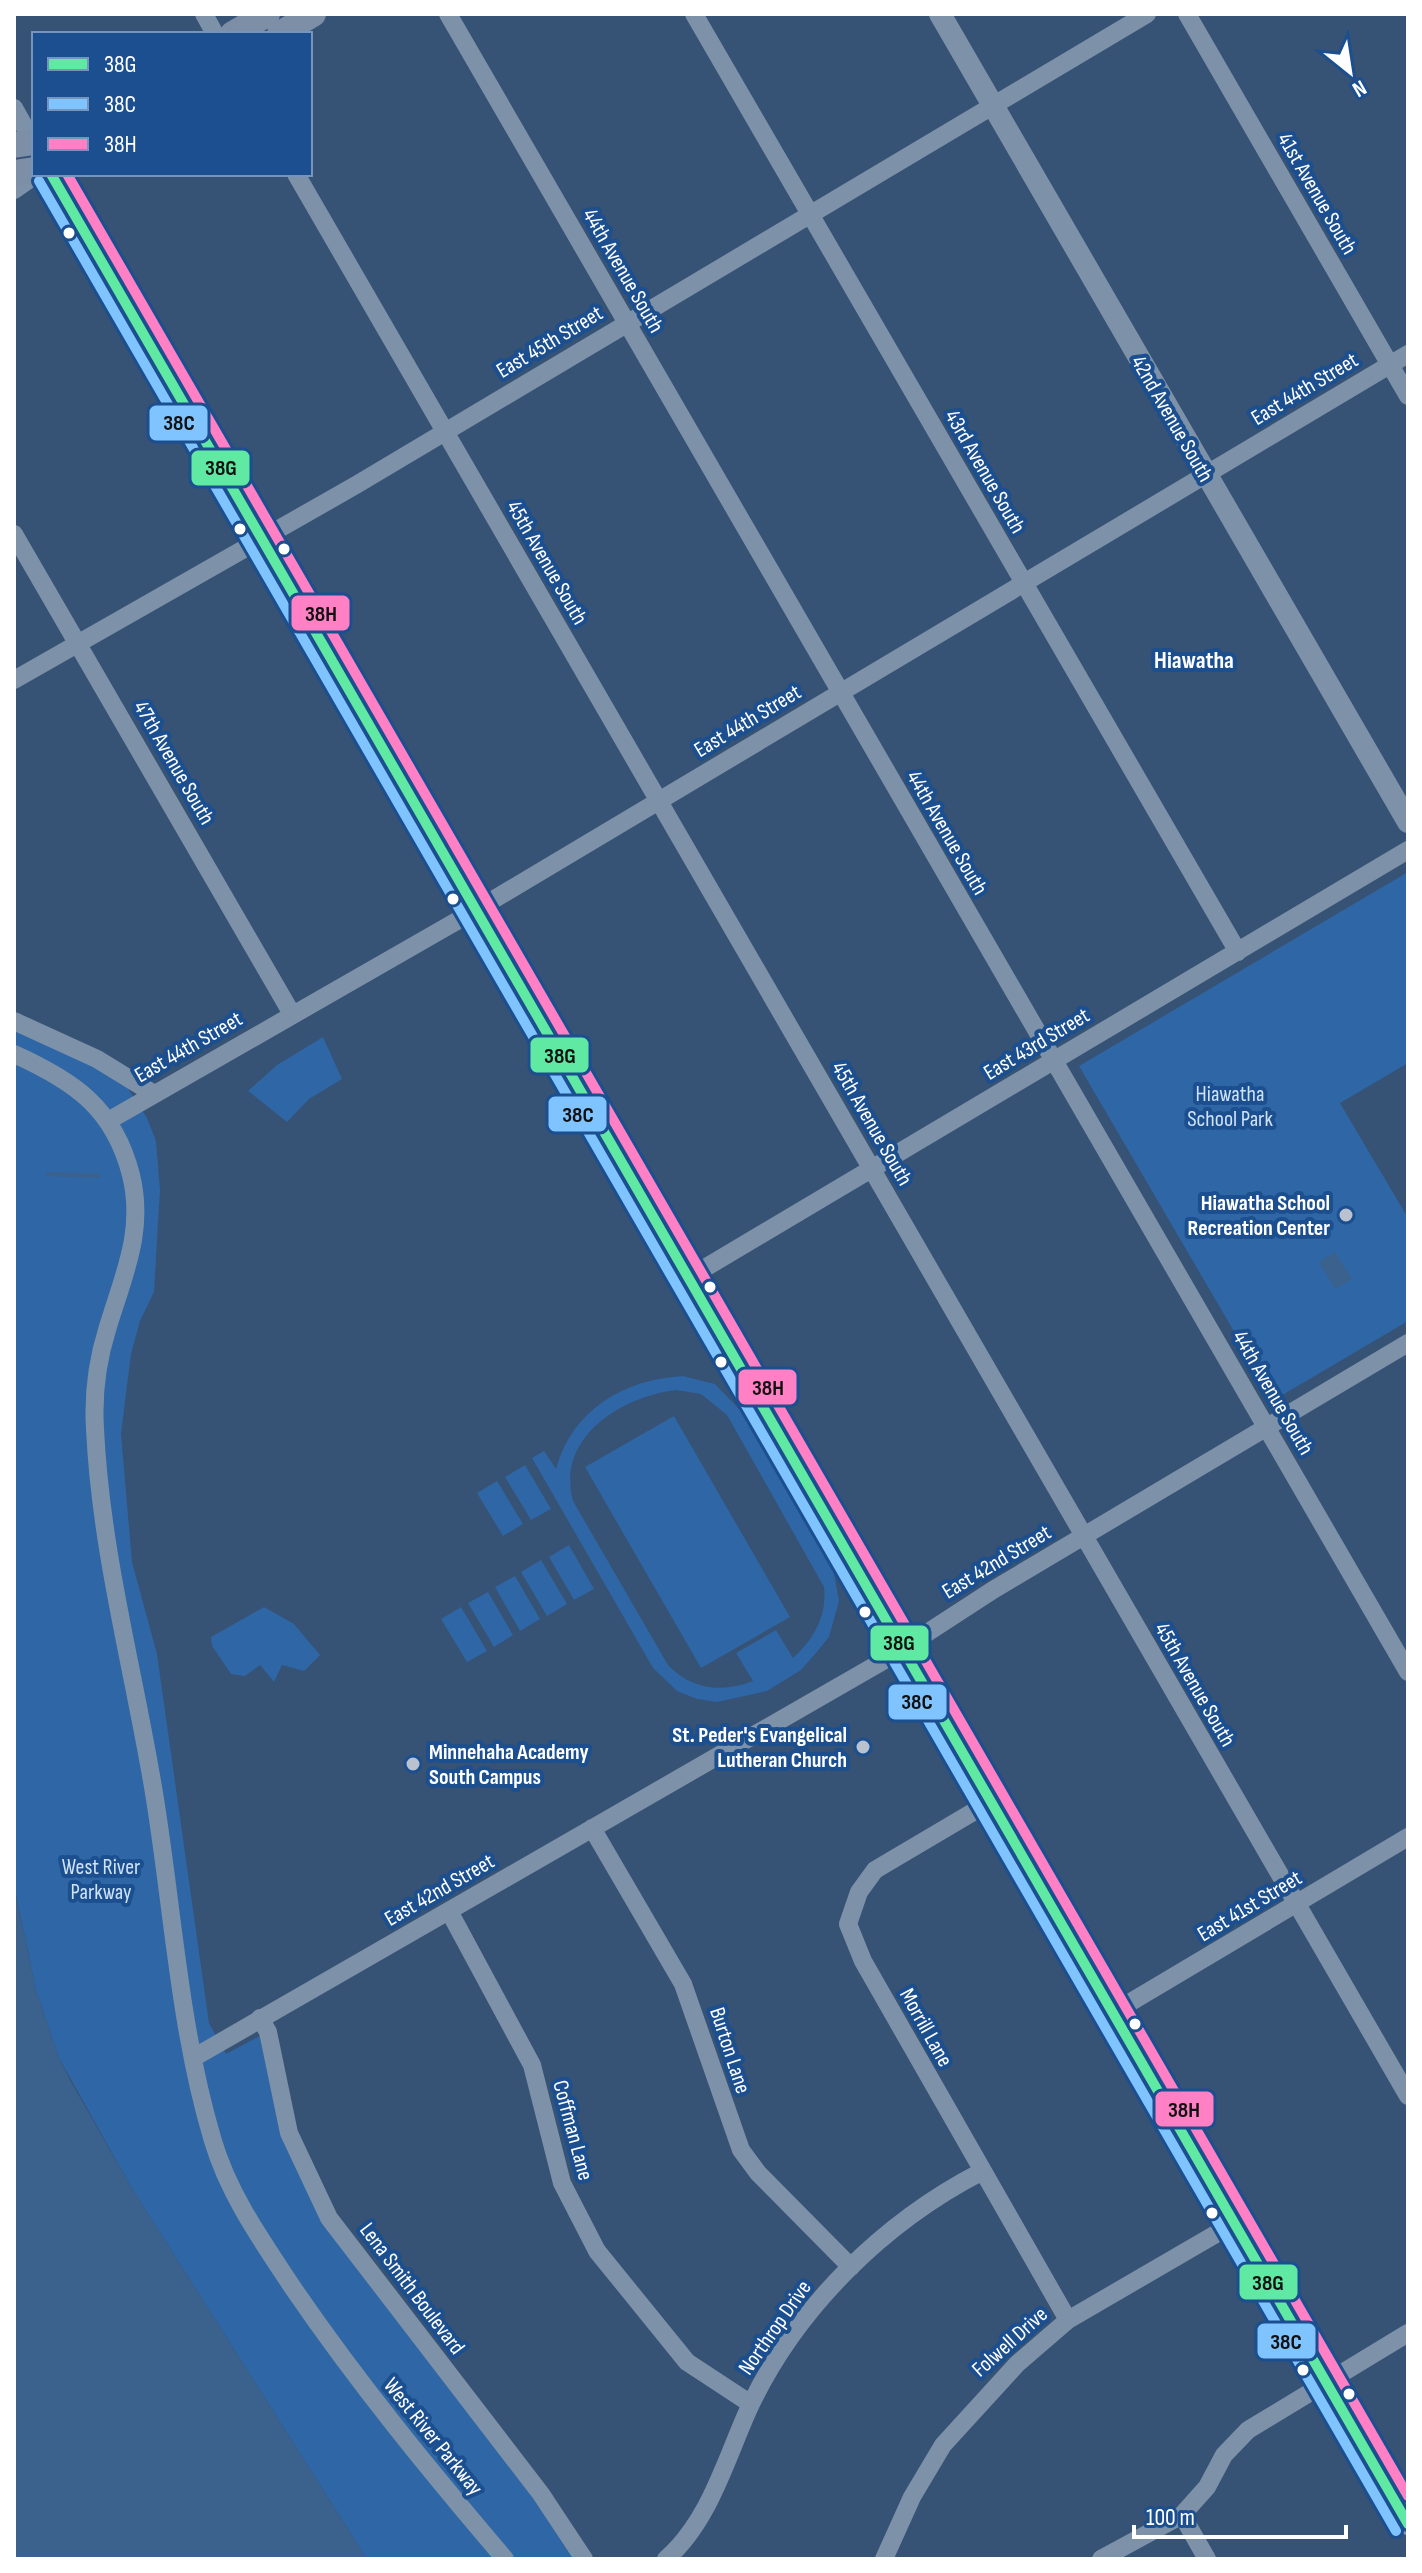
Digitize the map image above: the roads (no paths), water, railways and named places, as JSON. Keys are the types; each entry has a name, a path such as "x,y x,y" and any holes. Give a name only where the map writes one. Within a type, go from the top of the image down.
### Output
{"main road":[{"path":"236,32 267,14"},
{"path":"283,32 313,14"}],"street":[{"path":"204,14 214,32"},
{"name":"44th Avenue South","path":"448,14 1408,1672"},
{"name":"43rd Avenue South","path":"694,14 1238,952"},
{"name":"42nd Avenue South","path":"940,14 1408,822"},
{"name":"East 45th Street","path":"14,680 628,323 1147,14"},
{"name":"41st Avenue South","path":"1187,14 1408,396"},
{"path":"14,108 29,143"},
{"path":"14,190 32,175"},
{"path":"52,176 1408,2524"},
{"name":"45th Avenue South","path":"297,176 1408,2096"},
{"name":"East 44th Street","path":"108,1121 476,910 1408,354"},
{"name":"47th Avenue South","path":"14,534 292,1014"},
{"name":"East 43rd Street","path":"688,1278 1408,850"},
{"path":"14,1021 97,1059 154,1094"},
{"name":"West River Parkway","path":"14,1054 64,1077 108,1121 129,1169 136,1197 136,1223 129,1267 100,1358 94,1398 100,1493 116,1612 155,1799 177,1972 193,2058 222,2167 255,2230 364,2389 505,2559"},
{"name":"East 42nd Street","path":"193,2058 904,1648 1083,1536 1408,1343"},
{"name":"Morrill Lane","path":"990,1802 875,1870 859,1892 848,1924 863,1961 1068,2320"},
{"name":"Burton Lane","path":"592,1828 683,1984 741,2150 758,2173 851,2267"},
{"name":"East 41st Street","path":"1114,2012 1408,1837"},
{"name":"Coffman Lane","path":"449,1911 532,2065 562,2183 597,2251 687,2362 751,2404"},
{"name":"Lena Smith Boulevard","path":"260,2018 268,2032 289,2133 329,2218 541,2494 584,2559"},
{"name":"Northrop Drive","path":"666,2559 686,2541 701,2516 771,2365 851,2267 938,2196 981,2172"},
{"name":"Folwell Drive","path":"884,2559 912,2497 943,2445 1017,2364 1068,2320 1233,2224"},
{"path":"1101,2559 1182,2515 1207,2487 1224,2455 1248,2430 1408,2333"},
{"path":"1182,2515 1207,2559"}],"waterway":[{"path":"48,1174 99,1176"}],"place":[{"name":"Hiawatha School Recreation Center","path":"1346,1215"},
{"name":"St. Peder's Evangelical Lutheran Church","path":"863,1747"},
{"name":"Minnehaha Academy South Campus","path":"413,1764"}],"district":[{"name":"Hiawatha","path":"1194,660"}],"park label":[{"name":"Hiawatha School Park","path":"1230,1106"}]}
